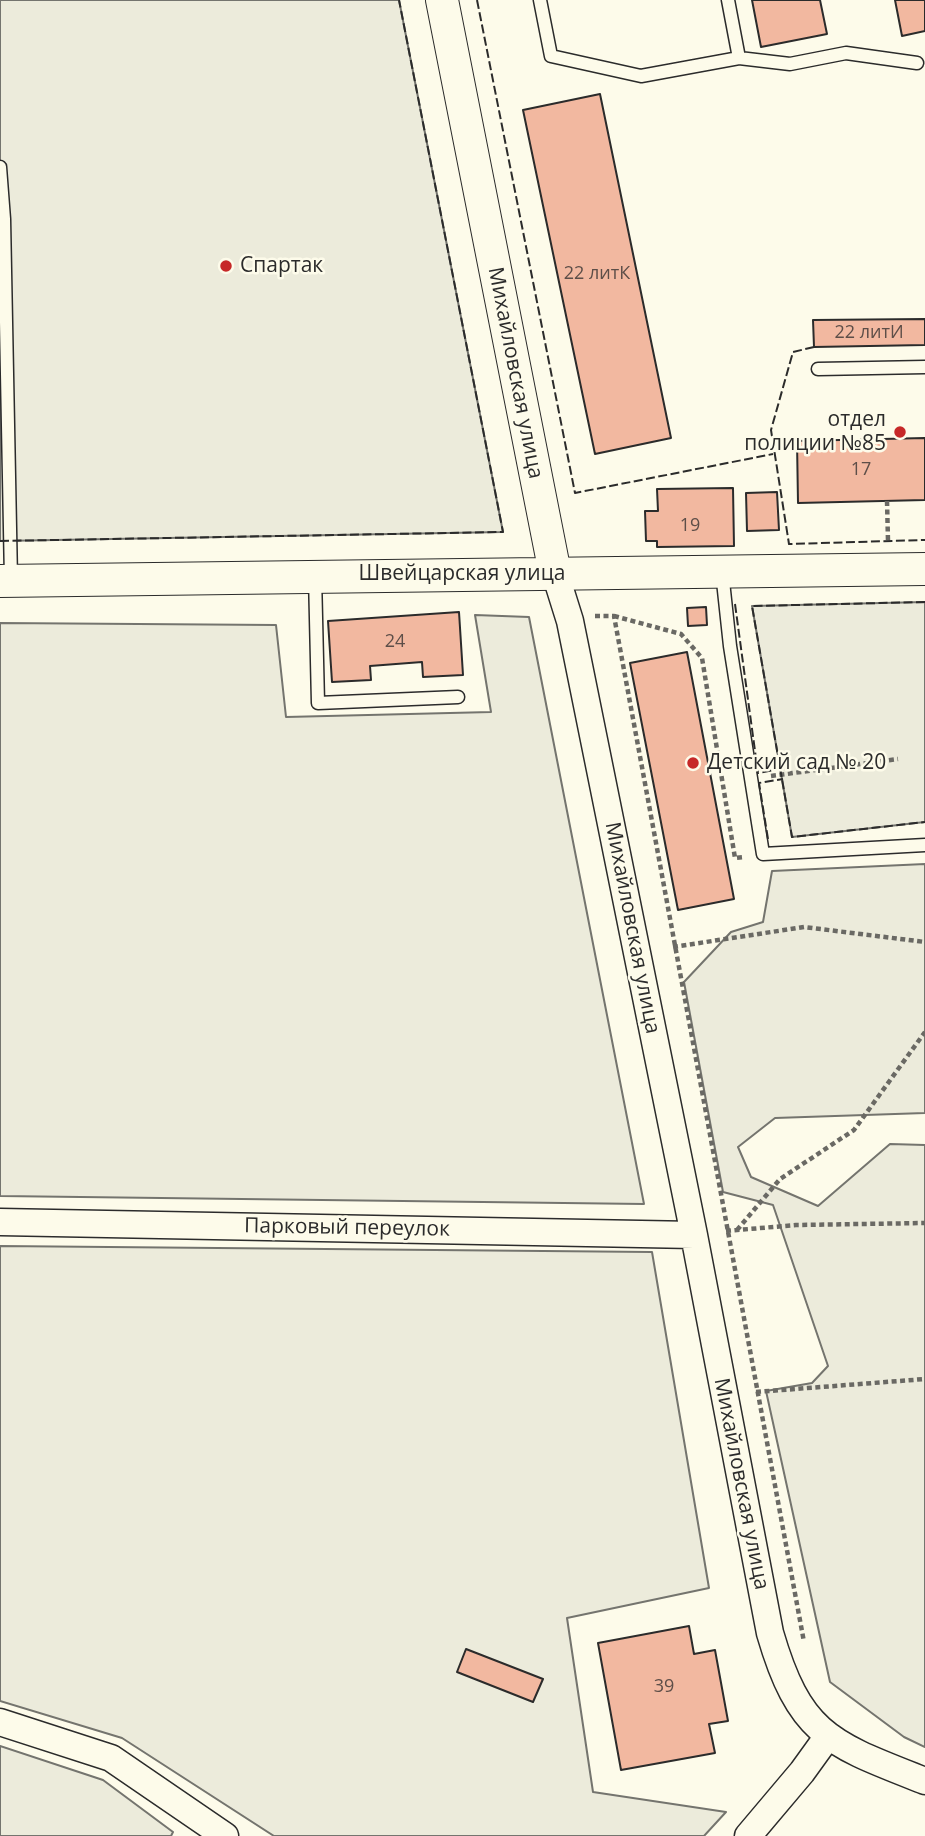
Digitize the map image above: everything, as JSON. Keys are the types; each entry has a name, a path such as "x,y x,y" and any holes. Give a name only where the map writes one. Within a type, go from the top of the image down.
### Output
{"street":[{"name":"Михайловская улица","path":"442,0 555,573 570,621 694,1235 770,1633 781,1672 794,1699 809,1720 828,1737 851,1751 925,1782"},
{"name":"Швейцарская улица","path":"6,580 925,569"},
{"name":"Парковый переулок","path":"0,1222 694,1235"},
{"path":"0,1722 111,1758 225,1836"},
{"path":"748,1836 828,1737"}],"lane":[{"path":"540,0 551,56 641,76 739,58 790,64 846,53 917,63"},
{"path":"728,0 739,58"},
{"path":"0,167 4,219 6,580"},
{"path":"818,369 925,367"},
{"path":"722,571 730,646 763,854 925,845"},
{"path":"315,576 318,703 458,697"}],"path":[{"path":"887,501 888,541"},
{"path":"590,617 614,616 681,634 702,657 735,858"},
{"path":"614,616 673,947 804,1643"},
{"path":"782,774 898,759"},
{"path":"673,947 804,927 925,942"},
{"path":"737,1230 780,1179 854,1130 925,1032"},
{"path":"694,1235 796,1225 925,1223"},
{"path":"756,1392 925,1379"}],"shaded area":[{"name":"Спартак","path":"0,0 399,0 503,532 0,541"},
{"path":"925,602 925,822 792,837 752,606"},
{"path":"475,615 529,617 644,1204 0,1196 0,623 276,625 286,717 491,712"},
{"path":"925,864 925,1113 775,1118 738,1147 751,1177 818,1206 890,1144 925,1145 925,1747 904,1737 830,1682 766,1391 812,1383 828,1366 773,1205 723,1192 684,982 731,932 763,922 772,871"},
{"path":"0,1246 652,1252 709,1588 567,1618 593,1792 726,1812 704,1836 274,1836 122,1738 0,1701"},
{"path":"0,1746 103,1780 173,1832 171,1836 0,1836"}],"building":[{"path":"752,0 820,0 827,34 761,47"},
{"path":"895,0 925,0 925,31 902,36"},
{"path":"600,94 671,438 595,454 523,110"},
{"path":"925,319 925,345 814,347 813,320"},
{"path":"925,438 925,500 798,503 797,441"},
{"path":"733,488 734,546 657,547 657,541 646,541 645,511 658,511 657,489"},
{"path":"777,492 779,530 747,531 746,493"},
{"path":"706,607 707,625 688,626 687,608"},
{"path":"459,612 463,675 423,677 422,662 370,666 371,680 332,682 328,621"},
{"path":"687,652 734,899 678,910 630,663"},
{"path":"689,1626 694,1654 715,1650 728,1721 709,1724 715,1753 621,1770 598,1643"},
{"path":"466,1649 543,1679 533,1702 457,1672"}],"fence":[{"path":"0,541 503,532 399,0"},
{"path":"477,0 575,493 773,454"},
{"path":"814,347 793,352 771,430 789,544 925,540"},
{"path":"925,602 752,606 792,837 925,822"},
{"path":"735,604 758,773 780,769"},
{"path":"768,839 759,783 783,779"}],"place":[{"name":"Спартак","path":"226,266"},
{"name":"отдел полиции №85","path":"900,432"},
{"name":"Детский сад № 20","path":"693,763"}]}
